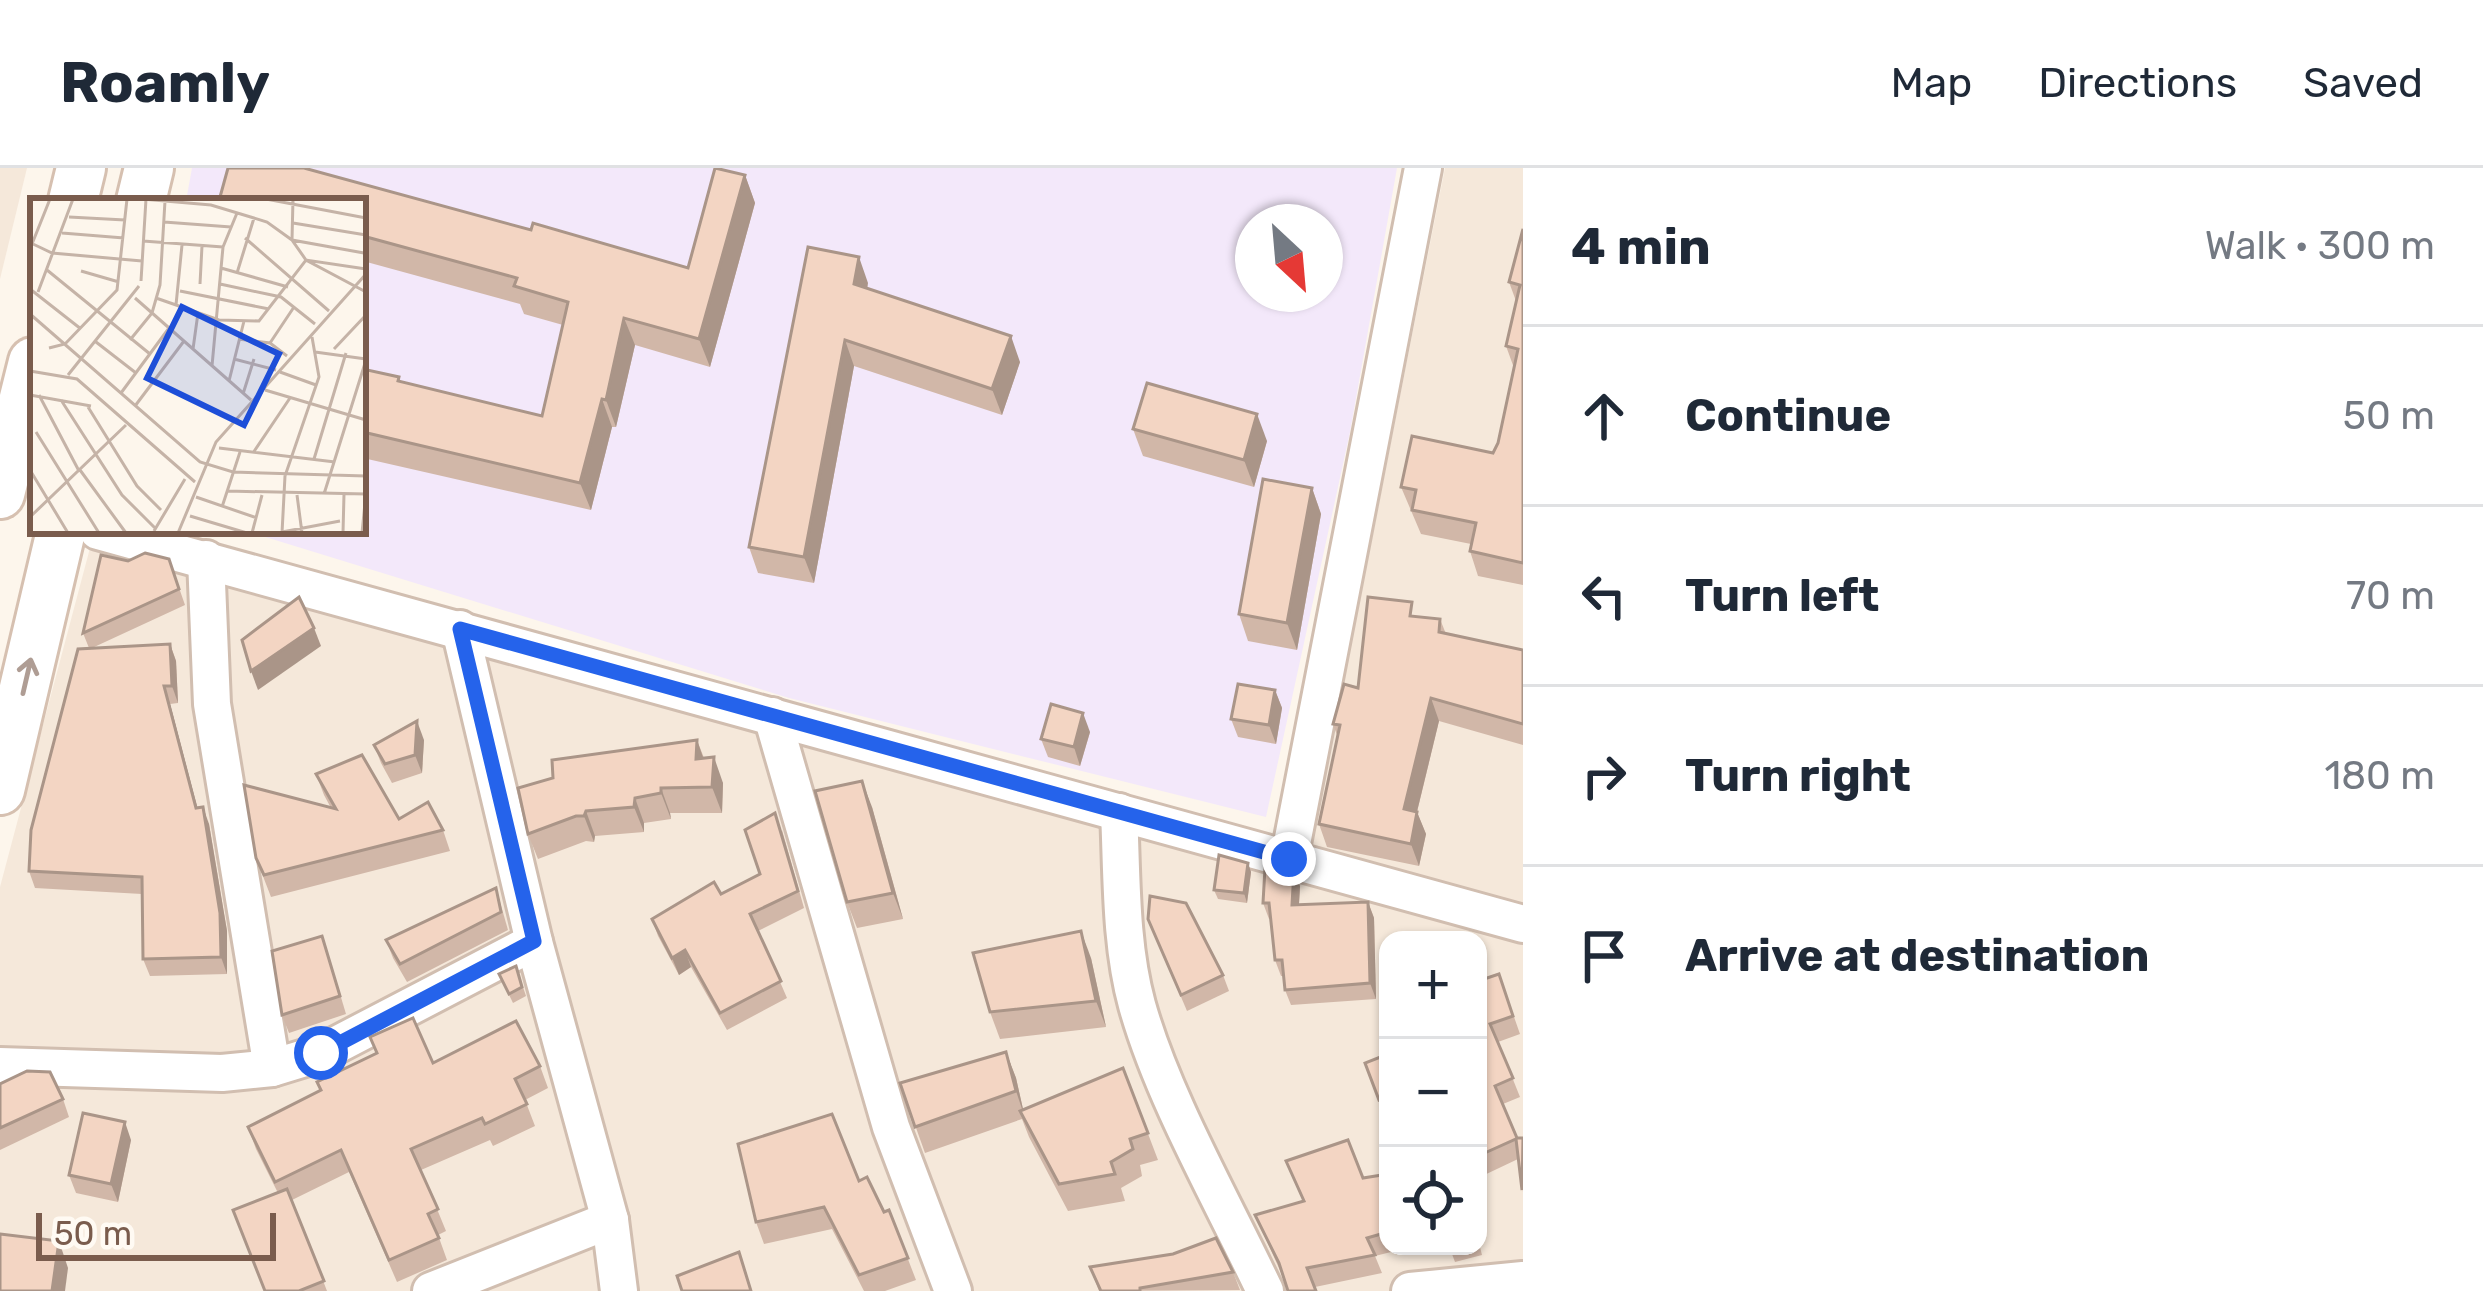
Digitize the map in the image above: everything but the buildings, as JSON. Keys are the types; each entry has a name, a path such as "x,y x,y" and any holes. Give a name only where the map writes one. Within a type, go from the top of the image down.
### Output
{"main road":[{"path":"74,198 82,168"},
{"path":"142,198 149,168"},
{"path":"0,494 30,374"},
{"path":"0,790 60,534"}],"street":[{"path":"1289,859 1423,168"},
{"path":"110,534 1523,924"},
{"path":"206,559 212,704 272,1068"},
{"path":"460,629 534,941 610,1220 619,1291"},
{"path":"772,716 891,1127 953,1291"},
{"path":"1119,812 1126,946 1136,1004 1158,1065 1265,1291"},
{"path":"0,1066 222,1073 272,1068 321,1053 534,941"},
{"path":"431,1291 610,1220"},
{"path":"1410,1291 1523,1280"}],"shaded area":[{"path":"0,168 27,168 0,279"},
{"path":"192,168 1397,168 1350,432 1266,817 789,698 256,534 366,534 366,198 187,198"},
{"path":"1445,168 1523,168 1523,1291 0,1291 0,887 90,548 1305,878"}],"route":[{"path":"321,1053 534,941 460,629 1289,859"}]}
